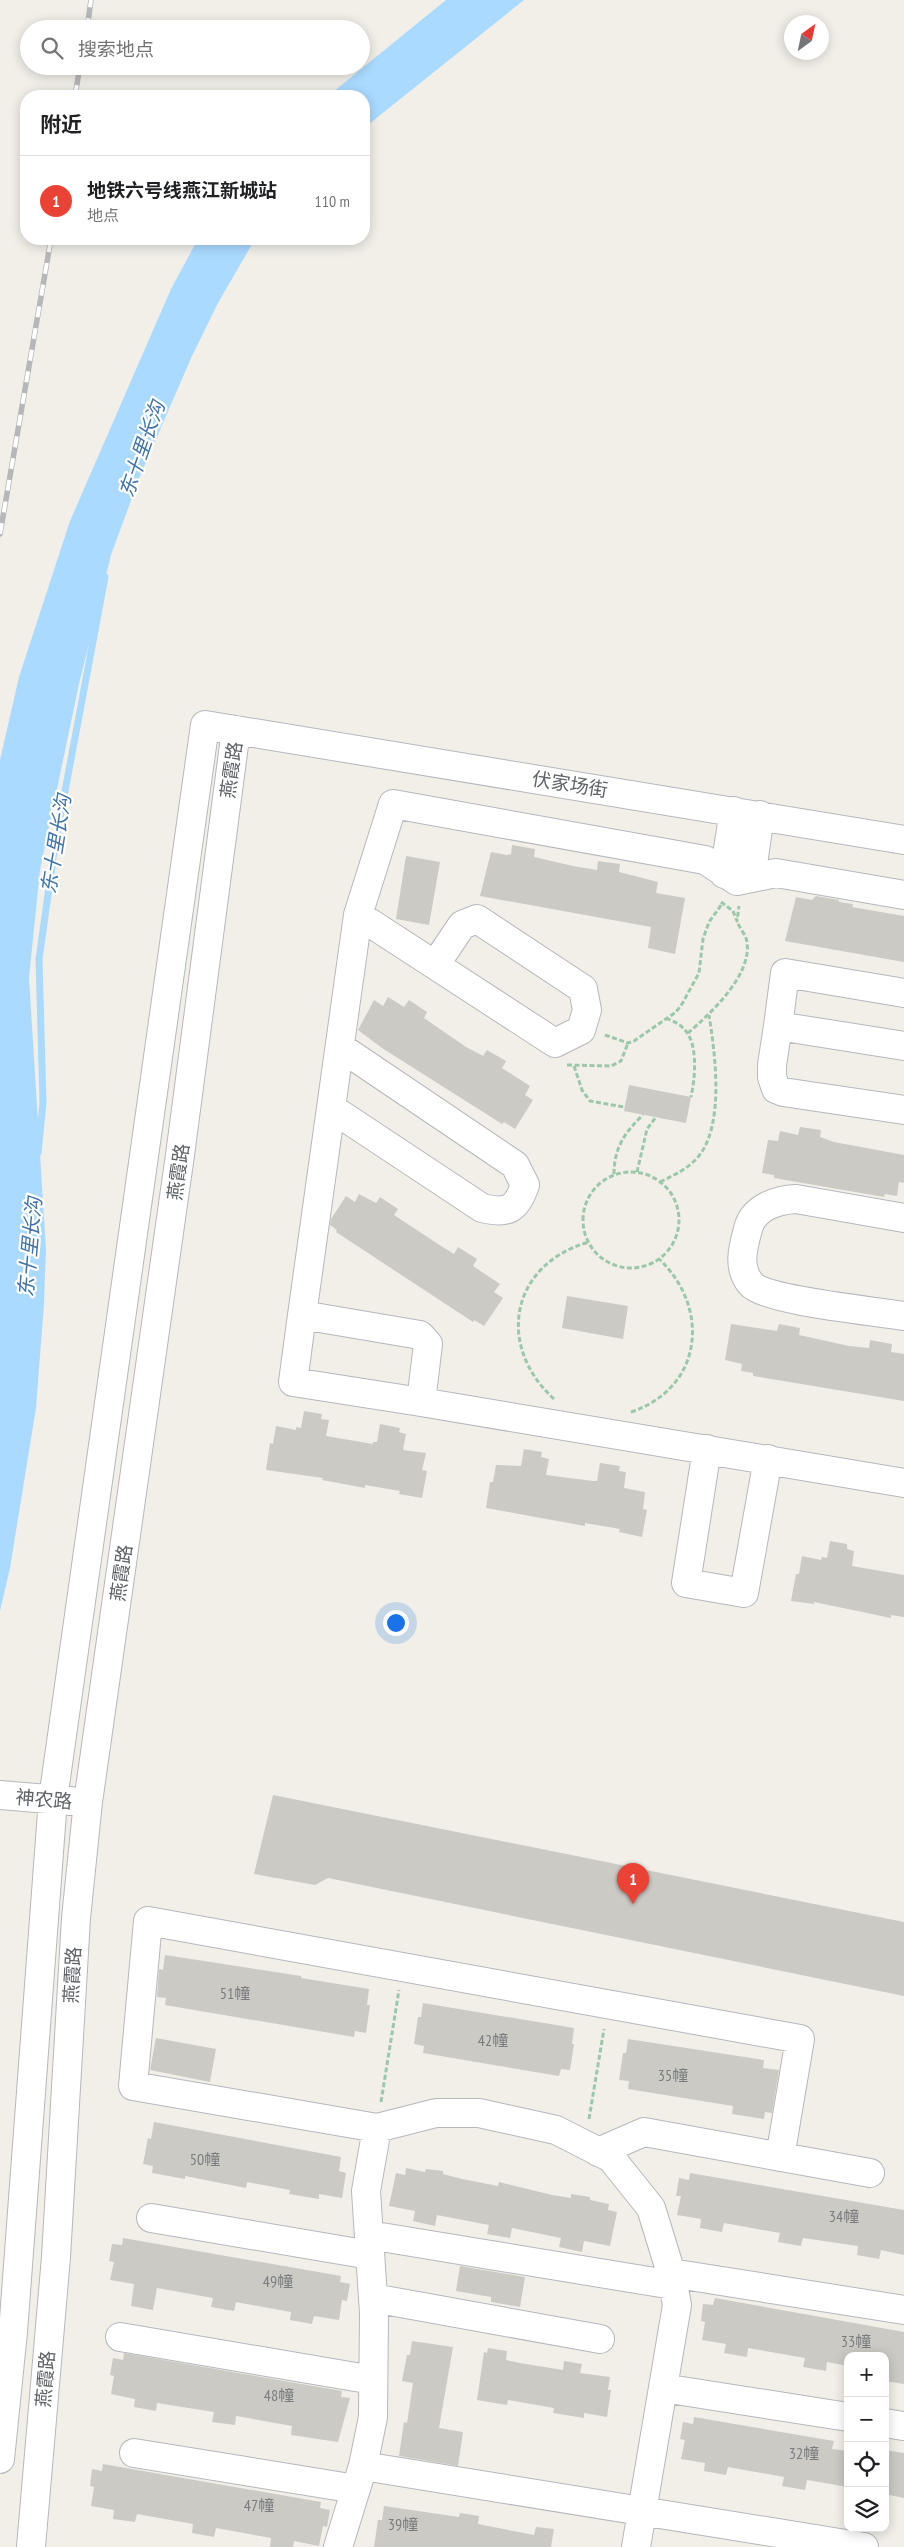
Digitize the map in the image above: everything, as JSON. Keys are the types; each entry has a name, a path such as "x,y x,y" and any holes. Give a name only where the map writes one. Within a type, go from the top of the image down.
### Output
{"street":[{"name":"燕霞路","path":"0,2459 13,2332 53,1799 205,725 236,730 180,1155 88,1802 76,1918 56,2257 31,2547"},
{"name":"伏家场街","path":"236,730 904,840"},
{"path":"904,896 776,873 737,881 705,860 392,804 358,915 293,1382 904,1483"},
{"path":"724,874 734,811"},
{"path":"751,878 760,815"},
{"path":"358,915 555,1043 581,1030 587,1010 583,989 477,919 462,925 435,965"},
{"path":"904,993 785,974 772,1065 772,1077 776,1089 783,1092 904,1110"},
{"path":"778,1026 904,1046"},
{"path":"331,1108 482,1208 497,1212 509,1210 520,1200 525,1184 515,1165 340,1047"},
{"path":"904,1218 796,1199 784,1200 756,1214 749,1225 741,1260 742,1270 751,1284 772,1295 904,1316"},
{"path":"302,1315 420,1334 428,1344 421,1402"},
{"path":"707,1449 686,1583 744,1593 768,1459"},
{"name":"神农路","path":"2,1795 88,1802"},
{"path":"636,2547 677,2305 672,2279 650,2208 611,2158 556,2130 479,2113 436,2113 377,2128 133,2086 148,1921 800,2039 780,2157"},
{"path":"338,2547 359,2478 373,2417 373,2298 366,2191 377,2128"},
{"path":"592,2148 644,2132 870,2173"},
{"path":"151,2218 672,2279 904,2310"},
{"path":"373,2298 600,2339"},
{"path":"120,2337 373,2380"},
{"path":"663,2388 844,2416"},
{"path":"639,2437 634,2458 637,2466 648,2476"},
{"path":"134,2453 642,2511 864,2547"}],"path":[{"path":"581,1030 596,1031 628,1043 634,1041 666,1017 676,1012 694,983 701,964 703,939 709,922 722,904"},
{"path":"688,1033 708,1015 731,988 747,953 746,939 737,921"},
{"path":"660,1182 687,1168 699,1156 710,1138 715,1087 708,1015"},
{"path":"666,1017 684,1028 688,1033 695,1063 695,1080 691,1097"},
{"path":"555,1043 556,1057 561,1063 574,1066 612,1066 621,1061 628,1043"},
{"path":"574,1066 582,1090 590,1101 624,1107"},
{"path":"614,1175 616,1152 621,1139 629,1128 643,1115"},
{"path":"637,1172 647,1129 656,1117"},
{"path":"637,1172 660,1182 675,1202 678,1227 671,1244 659,1258 635,1268 622,1267 610,1263 599,1255 589,1242 583,1222 584,1209 595,1188 614,1175 637,1172"},
{"path":"562,1404 540,1386 529,1372 518,1336 518,1318 522,1300 530,1283 541,1268 555,1256 571,1247 589,1242"},
{"path":"624,1414 642,1408 672,1386 689,1354 693,1335 690,1306 678,1280 659,1258"},
{"path":"377,2128 402,1967"},
{"path":"592,2148 608,2004"}],"water":[{"path":"446,0 524,0 370,123 370,90 335,90 354,75 370,75 370,62"},
{"path":"195,245 252,245 218,303 192,356 140,476 111,555 79,684 40,870 29,978 46,1249 44,1304 36,1408 10,1568 0,1611 0,760 19,677 70,521 171,289"}],"building":[{"path":"512,845 535,849 534,857 573,866 597,870 598,861 620,864 619,872 658,882 656,893 685,898 675,954 648,948 651,927 480,896 491,852 511,854"},
{"path":"406,856 440,862 429,925 396,919"},
{"path":"816,896 853,904 852,907 904,916 904,962 785,941 796,897 812,900"},
{"path":"388,997 404,1007 409,1000 427,1012 424,1018 466,1047 483,1056 487,1050 506,1061 502,1068 530,1086 525,1095 533,1100 515,1129 504,1122 502,1124 382,1048 358,1030 374,1000 383,1006"},
{"path":"629,1085 691,1097 686,1123 624,1111"},
{"path":"800,1127 821,1130 820,1137 834,1142 904,1155 904,1183 899,1182 897,1196 885,1194 884,1197 774,1178 774,1175 762,1173 768,1140 778,1141 780,1131 798,1135"},
{"path":"359,1194 376,1203 380,1197 398,1209 394,1215 438,1244 454,1254 458,1247 477,1259 473,1266 500,1284 494,1292 503,1298 484,1326 474,1320 473,1322 336,1232 337,1230 330,1225 331,1219 346,1196 355,1202"},
{"path":"567,1296 628,1306 623,1339 562,1328"},
{"path":"731,1324 777,1331 779,1324 800,1328 799,1335 849,1346 869,1348 870,1340 892,1344 891,1352 904,1354 904,1401 753,1376 753,1373 741,1371 742,1364 725,1360"},
{"path":"304,1411 322,1414 321,1419 329,1420 326,1436 373,1444 373,1442 377,1442 380,1424 400,1428 399,1432 406,1434 403,1450 426,1453 422,1470 427,1471 422,1498 399,1494 400,1491 365,1485 365,1488 322,1480 323,1478 266,1470 270,1443 273,1444 276,1426 296,1430 296,1427 301,1428"},
{"path":"524,1449 542,1452 541,1457 549,1459 546,1475 597,1481 600,1463 620,1466 619,1471 626,1472 624,1488 645,1492 643,1509 647,1510 642,1537 619,1532 620,1529 585,1523 585,1526 486,1508 490,1482 493,1482 496,1465 521,1466"},
{"path":"830,1541 847,1544 847,1549 854,1551 852,1566 904,1575 904,1617 891,1615 891,1618 814,1602 814,1604 791,1601 796,1574 799,1574 802,1556 821,1560 822,1557 827,1558"},
{"path":"273,1795 904,1922 904,1996 328,1878 315,1885 254,1874"},
{"path":"165,1955 301,1976 301,1978 369,1989 367,2005 370,2005 366,2033 355,2031 354,2037 165,2005 166,1998 157,1997 159,1969 163,1970"},
{"path":"423,2003 574,2028 572,2044 574,2044 570,2070 561,2069 559,2076 423,2053 424,2046 414,2044 418,2017 421,2017"},
{"path":"156,2038 216,2049 210,2082 150,2070"},
{"path":"628,2039 764,2060 763,2068 779,2070 772,2113 765,2112 764,2119 732,2114 733,2106 628,2089 629,2081 619,2080 623,2053 626,2053"},
{"path":"154,2122 341,2157 339,2171 346,2173 342,2198 319,2194 319,2199 289,2194 290,2190 247,2182 246,2188 185,2176 185,2179 152,2173 153,2166 143,2164 148,2138 151,2139"},
{"path":"406,2168 425,2172 426,2169 443,2171 443,2174 462,2179 498,2186 499,2182 571,2198 571,2194 590,2197 590,2200 609,2204 608,2210 617,2212 610,2246 584,2241 582,2252 559,2247 561,2238 512,2228 510,2238 487,2234 489,2225 437,2215 435,2226 413,2221 415,2211 389,2206 396,2173 405,2175"},
{"path":"690,2173 904,2210 904,2255 881,2250 879,2259 857,2255 858,2246 803,2238 801,2246 778,2242 780,2233 724,2223 722,2232 700,2228 701,2219 677,2215 681,2196 676,2196 679,2178 689,2180"},
{"path":"123,2238 341,2276 340,2282 350,2284 347,2301 342,2300 339,2320 314,2316 312,2324 290,2320 291,2312 236,2302 234,2311 211,2307 213,2298 157,2288 153,2310 131,2306 134,2284 110,2280 114,2262 109,2261 112,2244 122,2245"},
{"path":"460,2266 525,2277 520,2307 491,2302 491,2297 456,2291"},
{"path":"715,2298 904,2332 904,2384 889,2382 889,2352 844,2352 844,2365 827,2362 826,2371 803,2367 805,2358 748,2348 747,2357 724,2353 726,2344 702,2340 705,2322 701,2321 703,2304 713,2305"},
{"path":"412,2341 453,2347 439,2428 463,2432 458,2466 399,2456 404,2422 407,2423 413,2383 402,2381"},
{"path":"488,2348 507,2351 506,2360 563,2370 564,2361 582,2364 580,2373 610,2377 608,2390 611,2390 607,2417 584,2413 584,2418 553,2413 554,2408 508,2400 507,2405 477,2400 484,2352 487,2353"},
{"path":"124,2353 342,2391 341,2397 350,2398 338,2442 291,2435 292,2426 236,2416 235,2425 212,2422 214,2412 157,2403 156,2411 134,2407 135,2399 111,2394 114,2376 110,2375 113,2358 123,2360"},
{"path":"694,2417 834,2441 832,2449 844,2450 844,2486 807,2480 805,2490 782,2486 784,2477 728,2467 726,2475 704,2471 705,2463 681,2459 685,2440 680,2439 683,2422 693,2424"},
{"path":"889,2451 904,2453 904,2498 889,2495"},
{"path":"103,2464 321,2502 320,2508 330,2510 327,2527 323,2526 319,2546 294,2541 293,2547 270,2547 271,2538 216,2528 214,2537 192,2533 193,2524 137,2514 135,2522 113,2519 114,2510 91,2506 94,2487 90,2486 92,2469 102,2471"},
{"path":"384,2506 459,2517 460,2513 479,2516 478,2524 534,2535 536,2527 554,2529 551,2547 374,2547 378,2520 382,2520"}],"waterway":[{"name":"东十里长沟","path":"38,1153 43,1103 39,959 55,845 105,577"}],"railway":[{"path":"88,20 91,0"},
{"path":"76,90 78,75"},
{"path":"0,534 50,245"}],"place":[{"name":"地铁六号线燕江新城站","path":"633,1904"}]}
